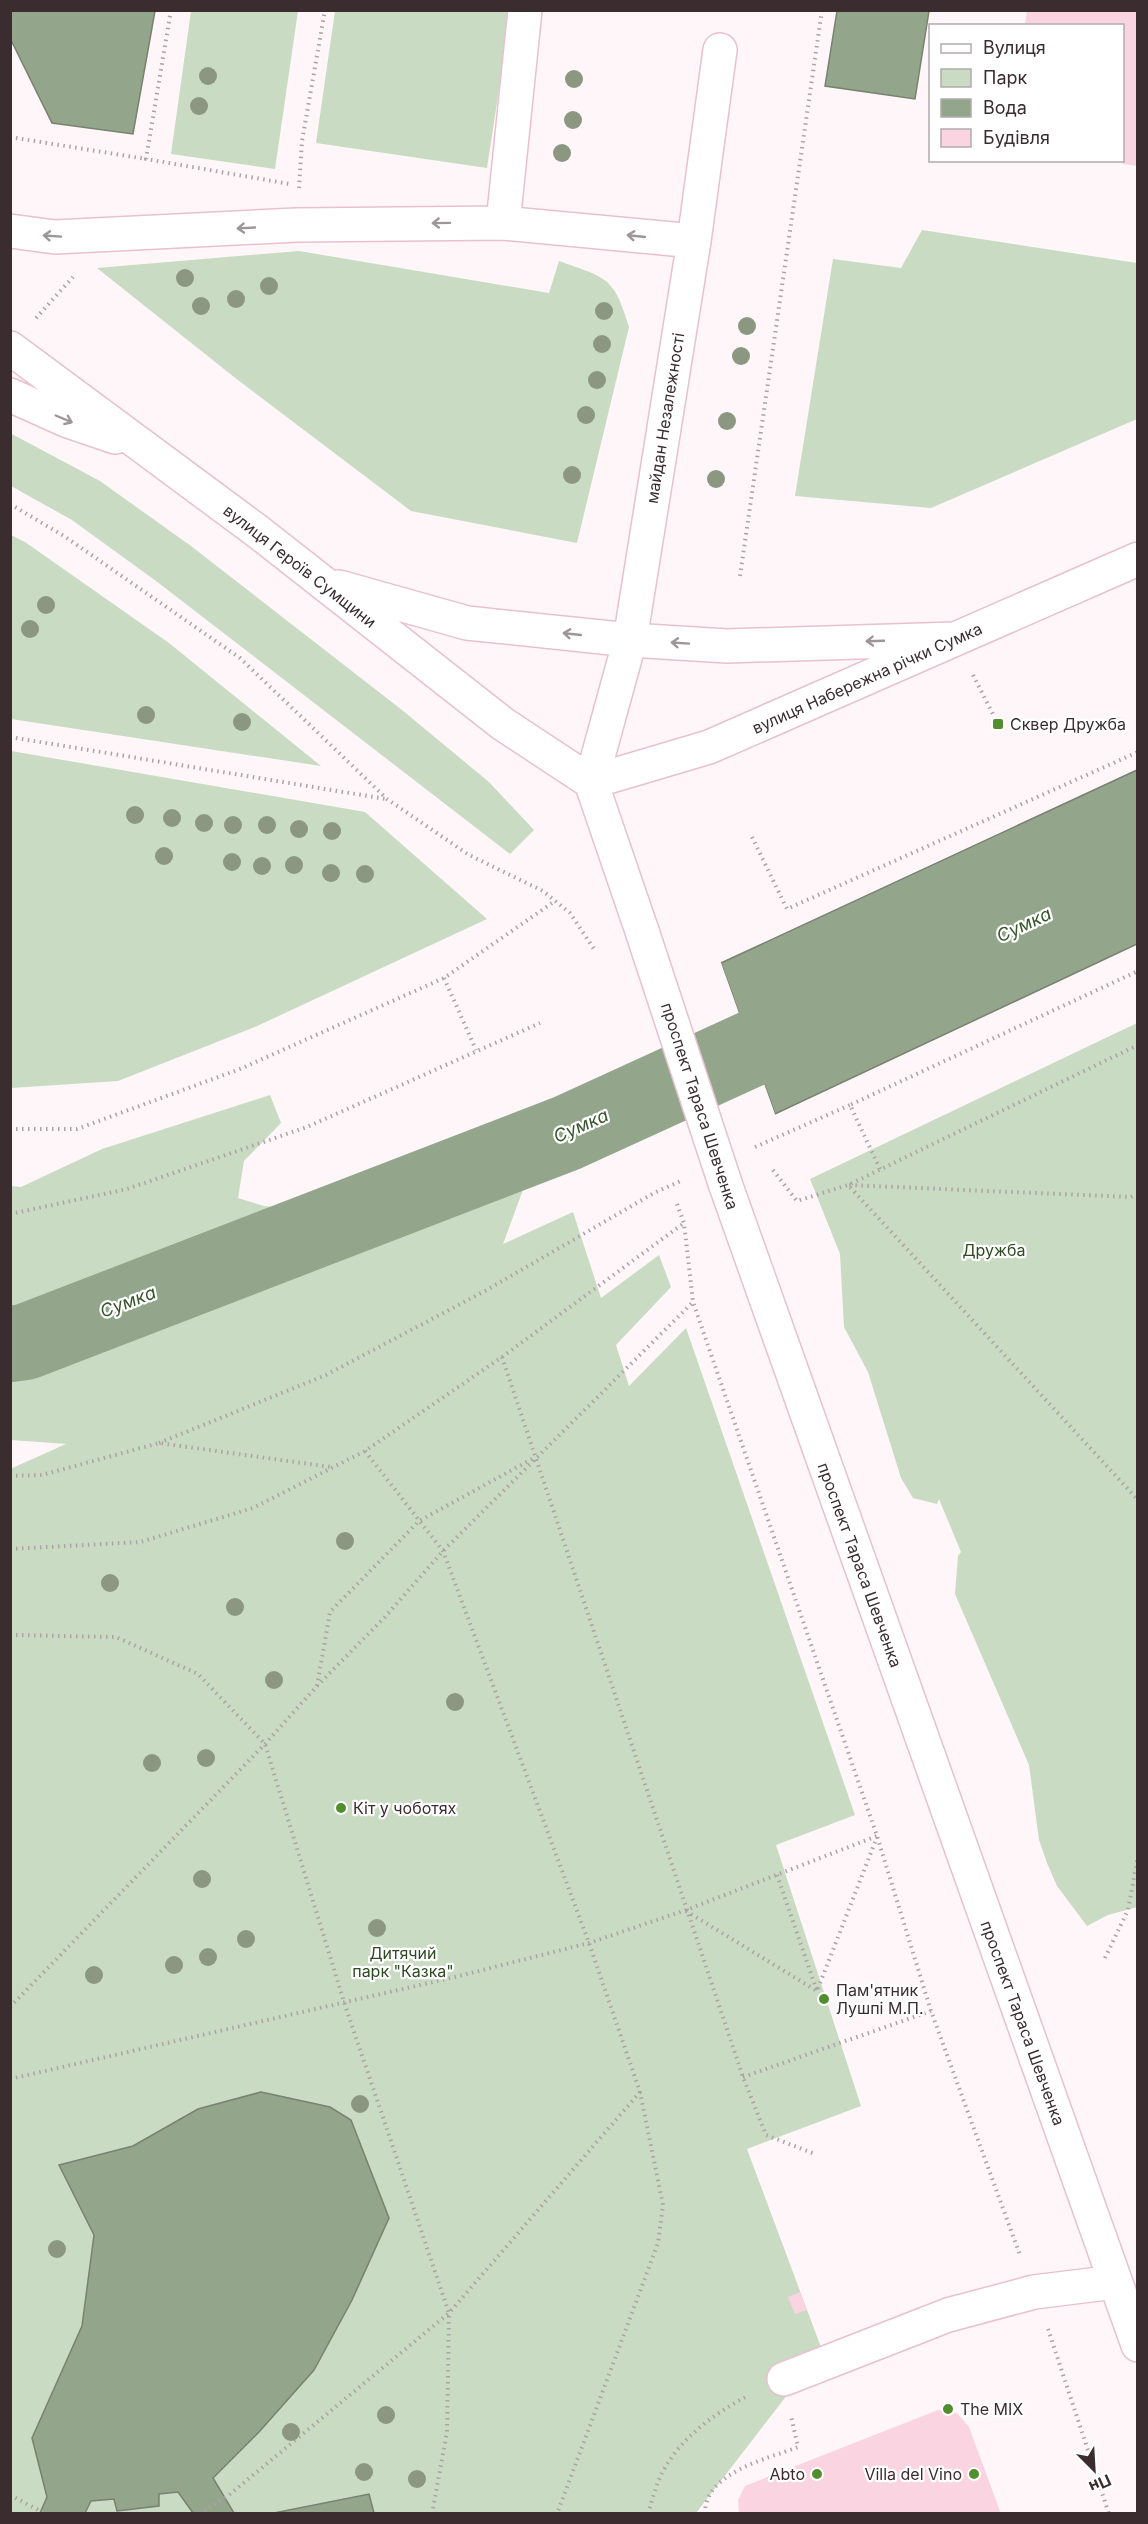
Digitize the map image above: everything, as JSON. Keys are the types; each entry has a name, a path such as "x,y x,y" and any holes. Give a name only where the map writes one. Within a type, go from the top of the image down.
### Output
{"main road":[{"path":"503,223 525,10"},
{"name":"майдан Незалежності","path":"591,782 630,640 694,241 720,50"},
{"path":"10,231 55,237 297,225 503,223 694,241"},
{"name":"вулиця Героїв Сумщини","path":"10,348 145,447 503,724 591,782"},
{"path":"10,394 68,421 145,447"},
{"name":"вулиця Набережна річки Сумка","path":"591,782 709,747 1137,559"},
{"path":"323,583 467,623 630,640 727,646 955,639"},
{"name":"проспект Тараса Шевченка","path":"591,782 726,1186 1137,2345"},
{"path":"784,2379 948,2315 1034,2292 1115,2282"}],"path":[{"path":"146,159 171,10"},
{"path":"302,141 325,10"},
{"path":"740,576 822,10"},
{"path":"10,137 299,186"},
{"path":"34,320 74,276"},
{"path":"10,504 64,536 240,658 387,799 469,855 543,891 570,913 594,949"},
{"path":"955,639 998,724"},
{"path":"10,737 387,799"},
{"path":"752,837 788,909 1137,752"},
{"path":"10,1129 77,1129 240,1069 444,978 555,901"},
{"path":"752,1149 1137,971"},
{"path":"444,978 476,1050"},
{"path":"10,1214 128,1189 307,1127 540,1023"},
{"path":"773,1170 797,1201 848,1185 1137,1046"},
{"path":"850,1105 880,1169"},
{"path":"10,1476 42,1475 159,1443 326,1376 485,1291 654,1193 686,1178"},
{"path":"848,1185 1131,1197 1137,1194"},
{"path":"848,1185 1137,1500"},
{"path":"677,1204 684,1223 693,1302 877,1836 931,2011 1059,2357 1109,2514"},
{"path":"10,1549 140,1542 253,1508 365,1451 502,1357 684,1223"},
{"path":"10,2007 265,1744 317,1686 385,1617 443,1551 693,1302"},
{"path":"502,1357 743,2077 766,2135 815,2154"},
{"path":"159,1443 333,1467"},
{"path":"365,1451 443,1551 589,1943 639,2092 663,2205 658,2243 558,2514"},
{"path":"317,1686 330,1612 419,1521 536,1458"},
{"path":"10,1635 116,1637 198,1674 265,1744 344,2002 449,2313 447,2432 432,2514"},
{"path":"10,2079 455,1977 589,1943 686,1910 877,1836"},
{"path":"818,1991 877,1836"},
{"path":"1105,1958 1128,1910 1137,1856"},
{"path":"777,1875 818,1991"},
{"path":"686,1910 818,1991"},
{"path":"743,2077 931,2011"},
{"path":"199,2514 229,2494 449,2313 639,2092"},
{"path":"648,2514 662,2473 685,2441 709,2417 784,2379"},
{"path":"705,2514 712,2489 731,2472 798,2447 795,2434"},
{"path":"10,2495 46,2514"},
{"path":"159,2514 179,2514"}],"green space":[{"path":"191,11 298,11 275,169 171,154"},
{"path":"335,11 511,11 487,168 316,143"},
{"path":"922,230 1137,263 1137,419 931,508 795,496 833,259 901,268"},
{"path":"299,251 549,293 559,261 598,276 613,288 624,310 629,327 577,543 411,511 234,377 97,268"},
{"path":"10,433 100,481 191,546 402,710 489,782 534,830 510,854 156,581 72,520 11,486"},
{"path":"11,535 25,542 169,643 321,766 11,719"},
{"path":"11,751 365,812 487,919 255,1027 118,1081 11,1088"},
{"name":"Дружба","path":"1137,1023 1137,1907 1108,1915 1087,1926 1057,1886 1047,1863 1039,1840 1029,1765 955,1594 958,1556 961,1552 939,1499 937,1504 913,1498 901,1478 868,1372 844,1327 840,1254 810,1179"},
{"name":"Дитячий парк \"Казка\"","path":"270,1095 281,1123 244,1161 238,1198 264,1206 319,1211 398,1211 510,1173 528,1176 503,1244 573,1212 601,1298 659,1255 671,1287 616,1345 629,1386 686,1328 855,1815 776,1845 861,2106 747,2149 822,2350 696,2513 11,2513 10,1469 66,1444 11,1440 11,1186 21,1187 102,1149"}],"water":[{"path":"11,10 155,11 133,134 52,123 11,40"},
{"path":"837,11 929,11 915,99 825,86"},
{"path":"1137,770 1137,944 775,1114 721,963"},
{"path":"261,2092 330,2107 351,2120 389,2218 352,2300 314,2370 259,2432 213,2478 234,2513 193,2513 178,2492 159,2494 159,2506 117,2511 114,2499 91,2501 85,2513 40,2513 47,2497 32,2438 82,2326 94,2235 59,2165 133,2146 198,2109"},
{"path":"369,2494 374,2513 274,2513"}],"pier":[{"path":"720,960 776,1117 772,1115 718,964"}],"building":[{"path":"1027,10 1138,10 1138,166 1122,162 1124,162 1124,24 1025,24"},
{"path":"800,2292 807,2310 795,2314 788,2297"},
{"path":"938,2410 957,2413 969,2427 1001,2514 739,2514 738,2500 745,2486"}],"waterway":[{"name":"Сумка","path":"10,1344 25,1342 567,1133 847,1005"}],"place":[{"name":"Сквер Дружба","path":"998,724"},
{"name":"Кіт у чоботях","path":"341,1808"},
{"name":"Пам'ятник Лушпі М.П.","path":"824,1999"},
{"name":"The MIX","path":"948,2409"},
{"name":"Abto","path":"817,2474"},
{"name":"Villa del Vino","path":"974,2474"}]}
